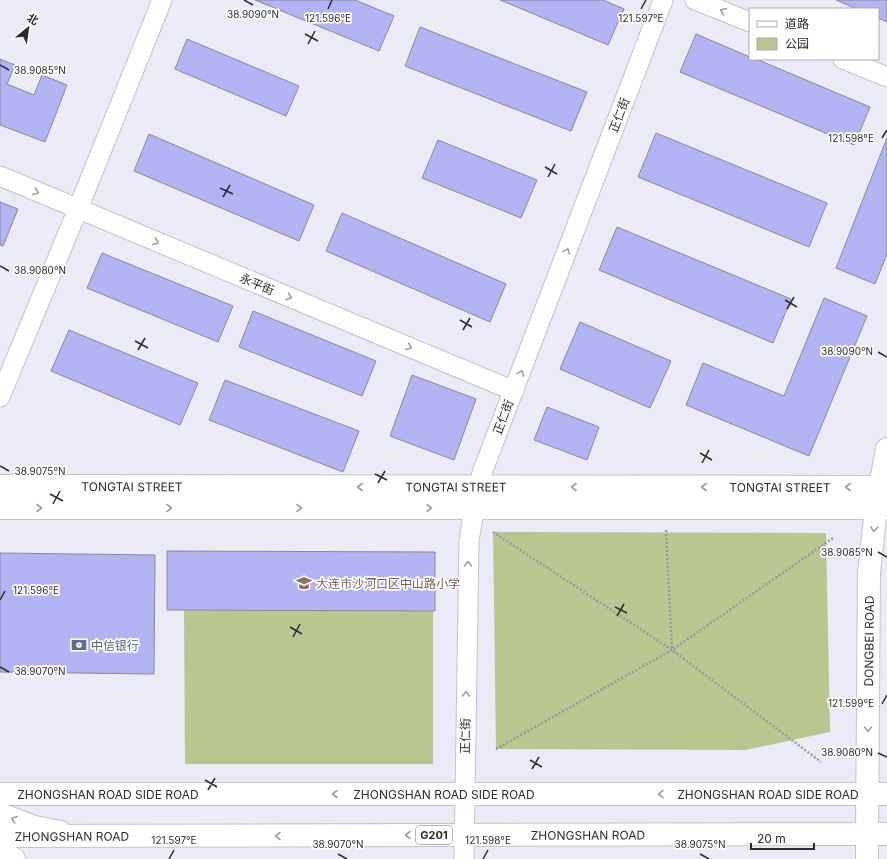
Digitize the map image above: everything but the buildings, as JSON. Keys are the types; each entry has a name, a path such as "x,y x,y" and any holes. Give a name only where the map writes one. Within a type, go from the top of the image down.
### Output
{"main road":[{"name":"DONGBEI ROAD","path":"867,859 877,834 877,794 868,573 882,498 887,449"},
{"name":"TONGTAI STREET","path":"0,486 476,497 882,498"},
{"name":"TONGTAI STREET","path":"0,508 476,497"},
{"name":"ZHONGSHAN ROAD SIDE ROAD","path":"0,794 877,794"},
{"path":"0,814 35,827 79,836"},
{"name":"ZHONGSHAN ROAD","path":"0,836 877,834"},
{"path":"0,850 14,859"}],"street":[{"path":"0,397 162,0"},
{"name":"正仁街","path":"464,859 469,541 476,497 483,470 663,0"},
{"path":"695,0 749,22"},
{"path":"846,60 887,76"},
{"name":"永平街","path":"0,176 514,391"}],"path":[{"path":"666,525 672,650"},
{"path":"493,532 672,650 821,762"},
{"path":"496,749 672,650 833,538"}],"green space":[{"path":"493,532 826,533 830,732 745,750 496,749"},
{"path":"433,608 433,764 185,764 184,609"}],"place":[{"name":"大连市沙河口区中山路小学","path":"304,583"},
{"name":"中信银行","path":"79,645"}]}
